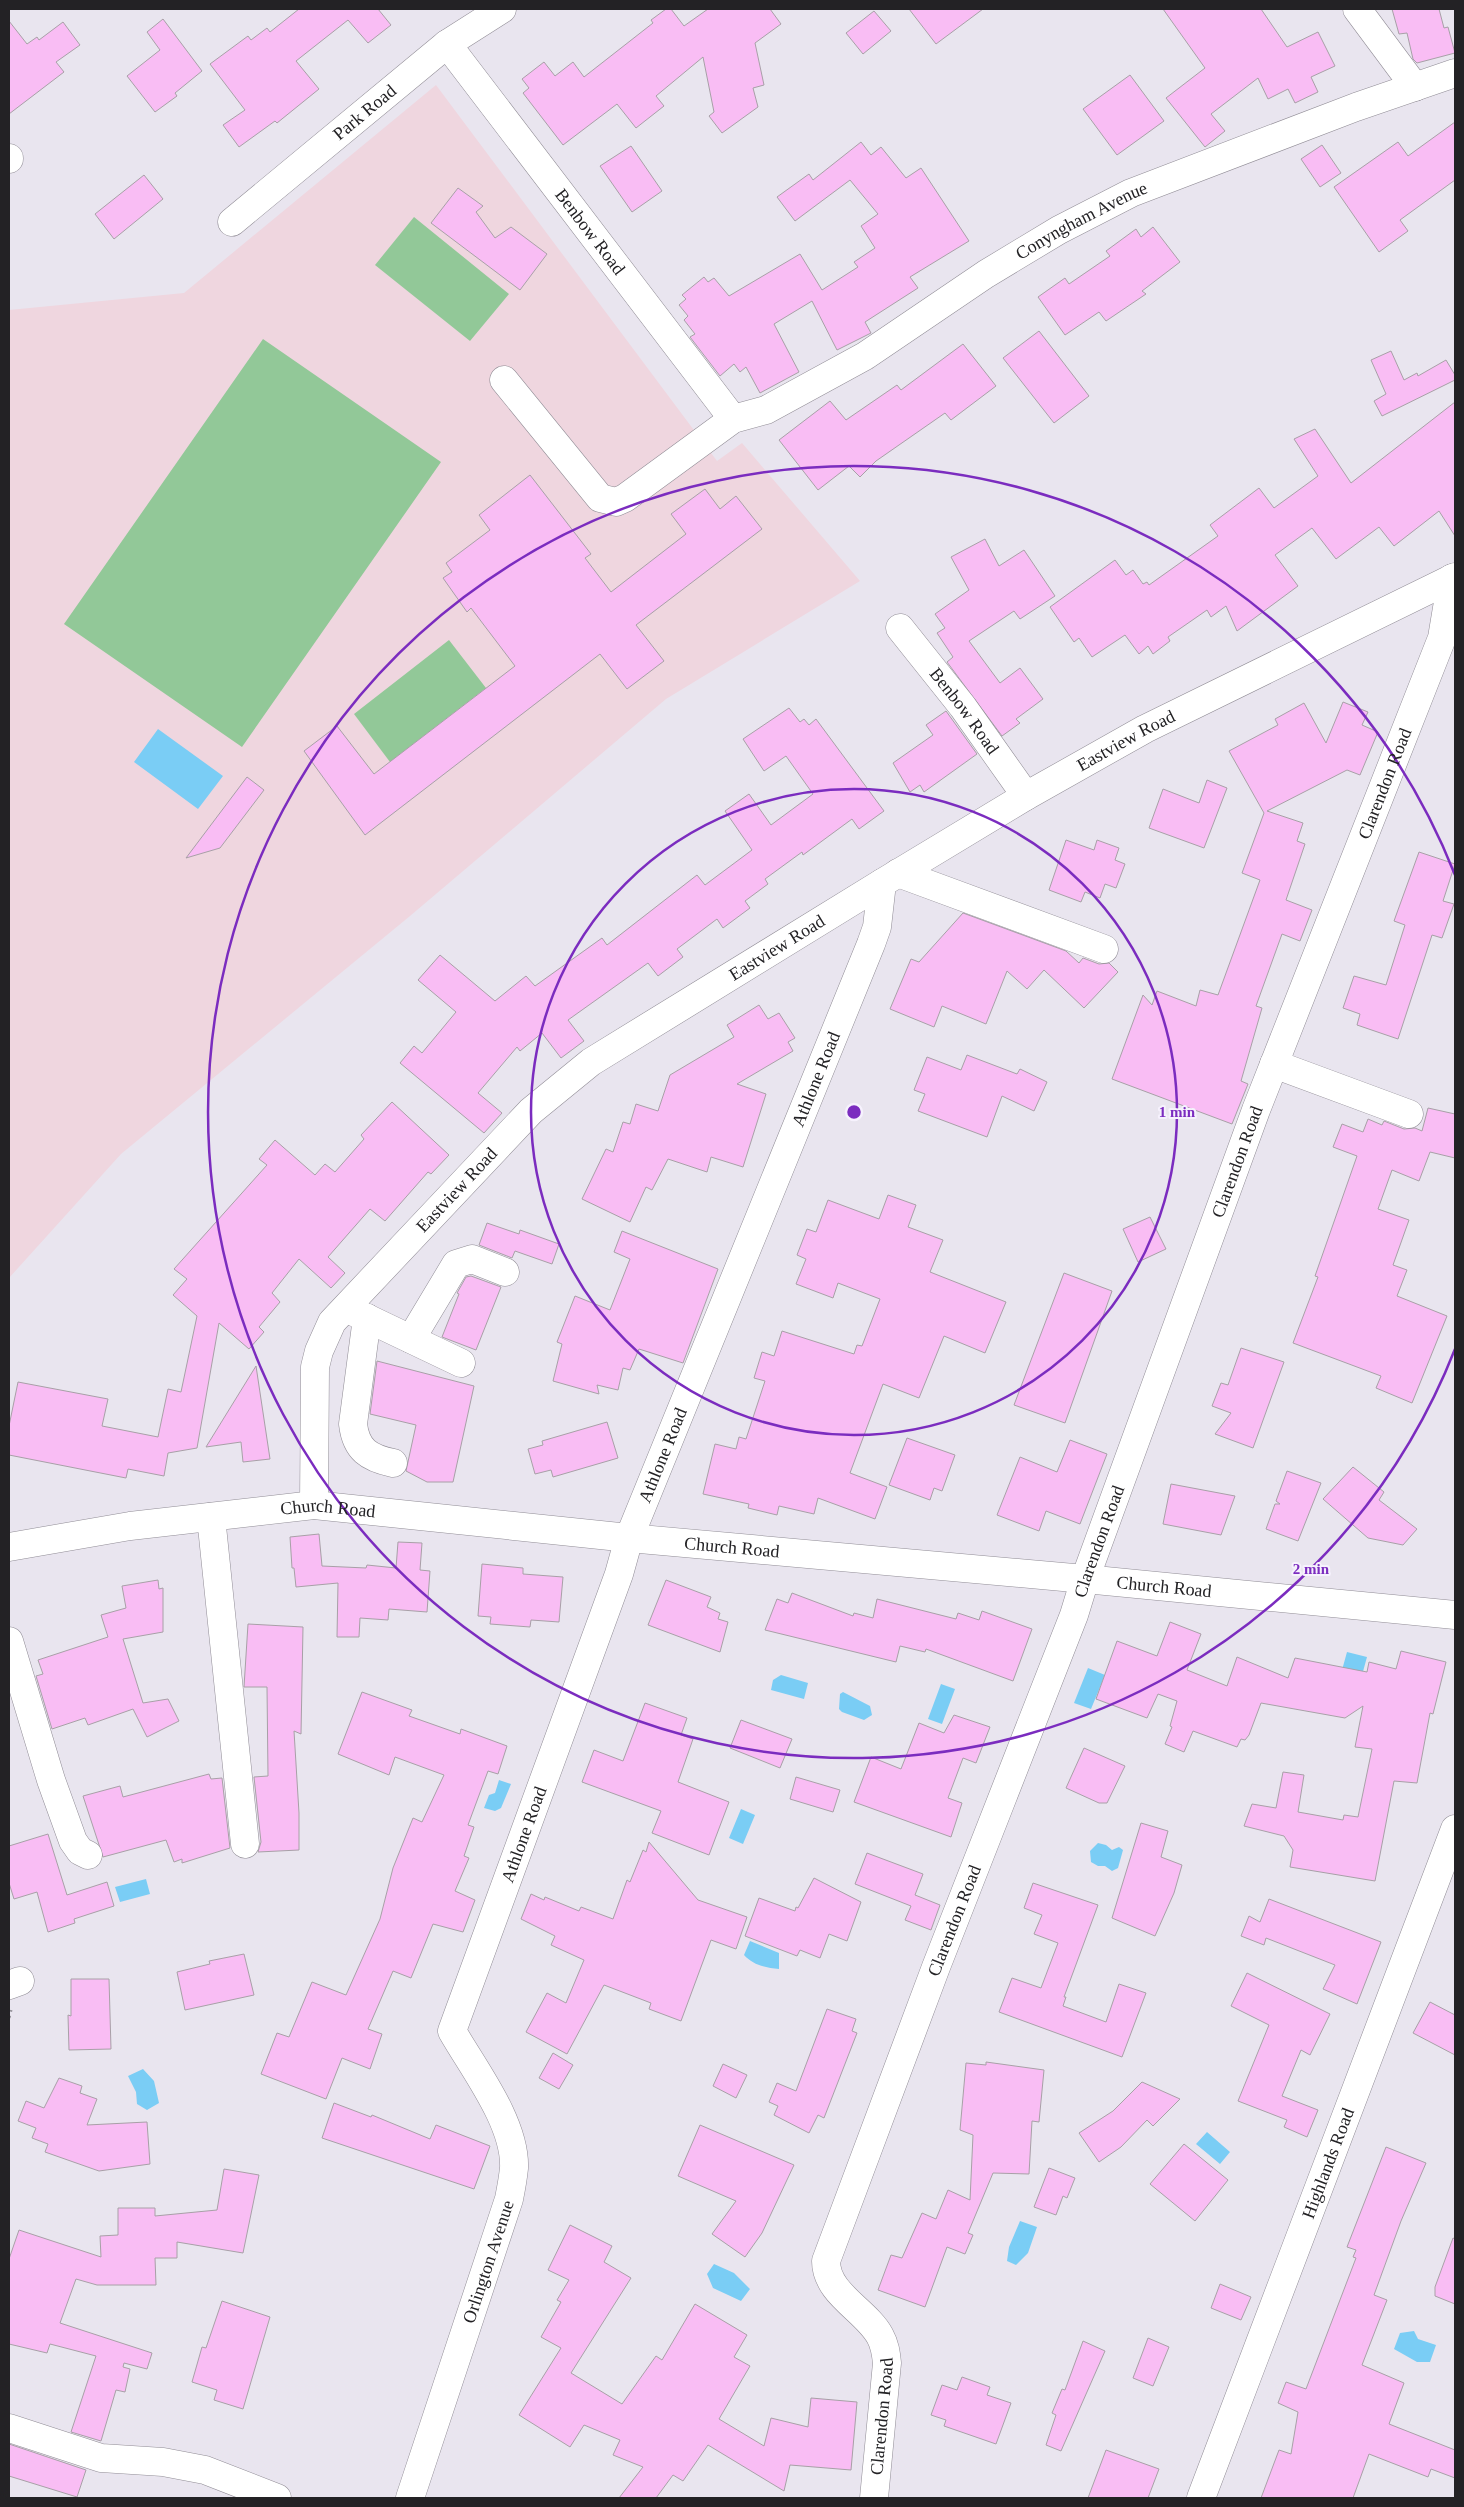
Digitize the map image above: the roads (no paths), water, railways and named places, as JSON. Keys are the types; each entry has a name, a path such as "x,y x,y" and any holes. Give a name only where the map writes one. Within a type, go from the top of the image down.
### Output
{"street":[{"name":"Park Road","path":"232,222 447,44 502,9"},
{"path":"1357,9 1415,87"},
{"name":"Benbow Road","path":"447,44 733,420"},
{"name":"Conyngham Avenue","path":"504,380 600,498 616,502 625,498 733,420 766,410 865,356 986,274 1059,230 1131,193 1455,73"},
{"name":"Eastview Road","path":"314,1505 315,1367 332,1322 356,1313 531,1111 591,1062 1026,796 1145,729 1454,578"},
{"name":"Clarendon Road","path":"874,2498 888,2363 885,2346 879,2334 834,2284 826,2272 826,2261 936,1967 1074,1614 1085,1579 1274,1064 1442,638 1454,578"},
{"name":"Benbow Road","path":"900,628 963,707 1026,796"},
{"path":"890,878 1104,949"},
{"name":"Athlone Road","path":"452,2031 619,1574 628,1538 872,944 879,910 890,878"},
{"path":"1274,1064 1409,1114"},
{"path":"411,1339 456,1264 472,1258 506,1272"},
{"path":"393,1463 368,1456 360,1448 354,1434 356,1313 461,1363"},
{"name":"Church Road","path":"9,1547 130,1526 314,1505 628,1538 1085,1579 1455,1615"},
{"path":"211,1517 245,1844"},
{"path":"9,1641 51,1780 73,1841 80,1851 88,1854"},
{"name":"Highlands Road","path":"1201,2498 1455,1829"},
{"name":"Orlington Avenue","path":"410,2498 509,2199 514,2167 510,2139 500,2115 452,2031"},
{"path":"9,2428 101,2458 163,2462 205,2470 277,2498"}],"water":[{"path":"158,729 223,776 198,809 134,762"},
{"path":"1347,1652 1367,1657 1359,1686 1339,1681"},
{"path":"1088,1668 1105,1675 1091,1709 1074,1703"},
{"path":"781,1675 808,1683 804,1699 771,1690 773,1680"},
{"path":"941,1684 955,1689 942,1724 928,1719"},
{"path":"843,1692 870,1706 872,1715 864,1720 842,1712 839,1709 840,1694"},
{"path":"499,1780 511,1784 501,1808 495,1811 484,1808 489,1795 495,1793"},
{"path":"741,1809 755,1815 743,1844 729,1838"},
{"path":"1098,1843 1106,1845 1112,1850 1119,1847 1123,1850 1118,1868 1112,1871 1105,1866 1098,1866 1091,1862 1090,1851"},
{"path":"146,1879 150,1894 120,1902 115,1887"},
{"path":"750,1941 779,1953 779,1969 760,1965 744,1955"},
{"path":"143,2069 154,2081 159,2103 147,2110 137,2104 136,2092 128,2076"},
{"path":"1207,2132 1230,2152 1220,2164 1196,2144"},
{"path":"1020,2221 1037,2227 1028,2253 1016,2265 1007,2261 1009,2247"},
{"path":"714,2264 734,2273 750,2289 741,2301 713,2288 707,2274"},
{"path":"1414,2331 1418,2339 1436,2345 1430,2362 1417,2362 1394,2349 1400,2333"}]}
